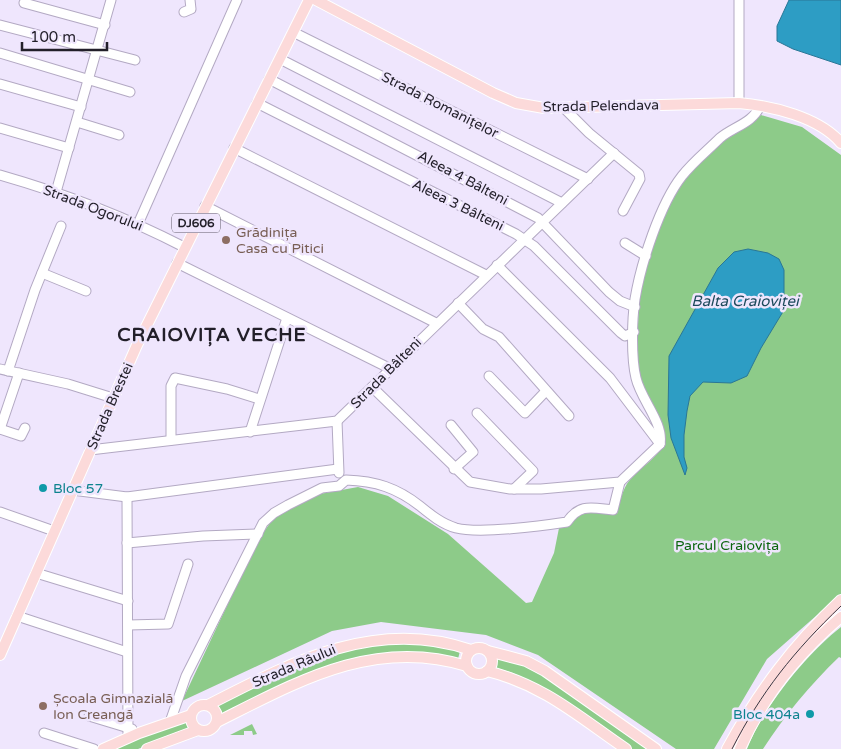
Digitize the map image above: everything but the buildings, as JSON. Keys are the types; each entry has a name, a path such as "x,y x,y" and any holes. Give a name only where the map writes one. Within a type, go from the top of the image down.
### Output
{"main road":[{"name":"Strada Brestei","path":"0,654 113,398 184,247 309,0"},
{"name":"Strada Pelendava","path":"316,0 493,93 516,103 544,108 739,103 760,106 796,116 840,139"},
{"path":"727,749 751,705 775,671 841,600"},
{"path":"740,749 759,711 771,693 805,653 841,617"},
{"name":"Strada Râului","path":"103,749 139,733 191,715 199,706 208,706 307,658 346,645 392,638 450,642 471,650 480,647 526,662 545,671 656,749"},
{"path":"467,666 466,657 471,650"},
{"path":"487,671 492,660 488,651"},
{"name":"Strada Râului","path":"147,749 198,730 210,730 217,722 311,676 372,659 412,657 467,666 476,674 487,671 512,677 550,695 626,749"},
{"path":"208,706 215,711 217,722"},
{"path":"191,715 192,724 198,730"},
{"path":"720,749 738,728"}],"street":[{"path":"56,192 90,80 111,0"},
{"path":"184,12 191,9 190,0"},
{"path":"138,224 236,0"},
{"path":"739,0 739,103"},
{"path":"24,3 105,24"},
{"path":"0,25 135,60"},
{"name":"Strada Romanițelor","path":"293,32 588,179"},
{"path":"0,54 130,92"},
{"path":"280,58 562,203"},
{"name":"Aleea 4 Bâlteni","path":"269,79 538,218 609,292 620,301 635,306"},
{"path":"0,84 81,107"},
{"name":"Aleea 3 Bâlteni","path":"257,103 524,239 534,246 621,333 625,336 634,332"},
{"path":"342,481 370,480 388,487 405,495 434,518 455,528 467,530 555,524 567,522 578,510 586,508 613,510 620,482 660,444 662,435 644,400 635,377 635,306 646,256 670,197 682,176 722,136 753,117 760,106"},
{"path":"564,108 640,177 622,211"},
{"path":"77,122 119,135"},
{"path":"0,128 69,148"},
{"path":"234,148 486,275"},
{"name":"Strada Bâlteni","path":"337,421 436,322 542,223 614,152"},
{"name":"Strada Ogorului","path":"0,175 56,192 138,224 184,247"},
{"path":"205,206 436,322"},
{"path":"61,226 4,370 113,398"},
{"path":"625,242 646,256"},
{"path":"177,263 389,368"},
{"path":"497,265 610,378 660,444"},
{"path":"42,273 86,290"},
{"path":"458,303 483,329 498,337 569,416"},
{"path":"250,432 259,399 287,318"},
{"path":"18,373 0,429 21,436 25,428"},
{"path":"489,376 525,413 546,391"},
{"path":"171,440 171,386 175,378 227,389 259,399"},
{"path":"372,387 454,469 470,482 514,489 620,482"},
{"path":"477,413 533,471 514,489"},
{"path":"90,450 337,421 338,469 342,481"},
{"path":"451,425 473,452 454,469"},
{"path":"72,490 126,497 338,469"},
{"path":"170,722 186,676 263,523 274,513 309,494 339,486 342,481"},
{"path":"126,497 128,738"},
{"path":"0,512 54,531"},
{"path":"127,543 204,536 258,534"},
{"path":"128,624 168,624 188,564"},
{"path":"36,572 128,601"},
{"path":"17,616 127,652"},
{"path":"89,716 128,726 139,733"},
{"path":"44,733 94,749"}],"green space":[{"name":"Parcul Craiovița","path":"761,115 802,127 841,155 841,594 767,659 714,749 676,749 538,655 486,635 381,622 332,631 182,701 258,540 275,516 314,495 358,487 388,496 448,534 526,603 532,602 554,553 559,528 567,527 583,512 617,514 627,485 634,475 662,447 664,431 639,376 637,354 639,294 654,240 672,198 684,177 725,137"},
{"path":"841,627 841,658 839,657 808,689 763,749 747,749 763,717 800,666"},
{"path":"402,641 460,651 458,659 392,653 350,659 312,671 222,716 216,704 307,661 341,650"},
{"path":"497,657 529,666 556,682 649,749 631,749 551,693 513,673 496,668"},
{"path":"186,718 188,728 138,749 112,749"},
{"path":"252,724 257,734 253,735 252,731 244,731 244,735 230,735"}],"water":[{"path":"789,0 841,0 841,65 793,49 777,41 777,26"},
{"name":"Balta Craioviței","path":"748,249 768,253 779,259 784,270 784,310 747,376 731,383 703,382 690,396 684,435 684,457 687,468 685,475 671,438 668,415 669,356 718,268 734,252"}],"tram line":[{"path":"732,749 743,728 780,673 808,639 841,606"}],"place":[{"name":"Grădinița Casa cu Pitici","path":"226,240"},
{"name":"Bloc 57","path":"43,488"},
{"name":"Școala Gimnazială Ion Creangă","path":"43,706"},
{"name":"Bloc 404a","path":"810,714"}],"district":[{"name":"CRAIOVIȚA VECHE","path":"212,335"}]}
